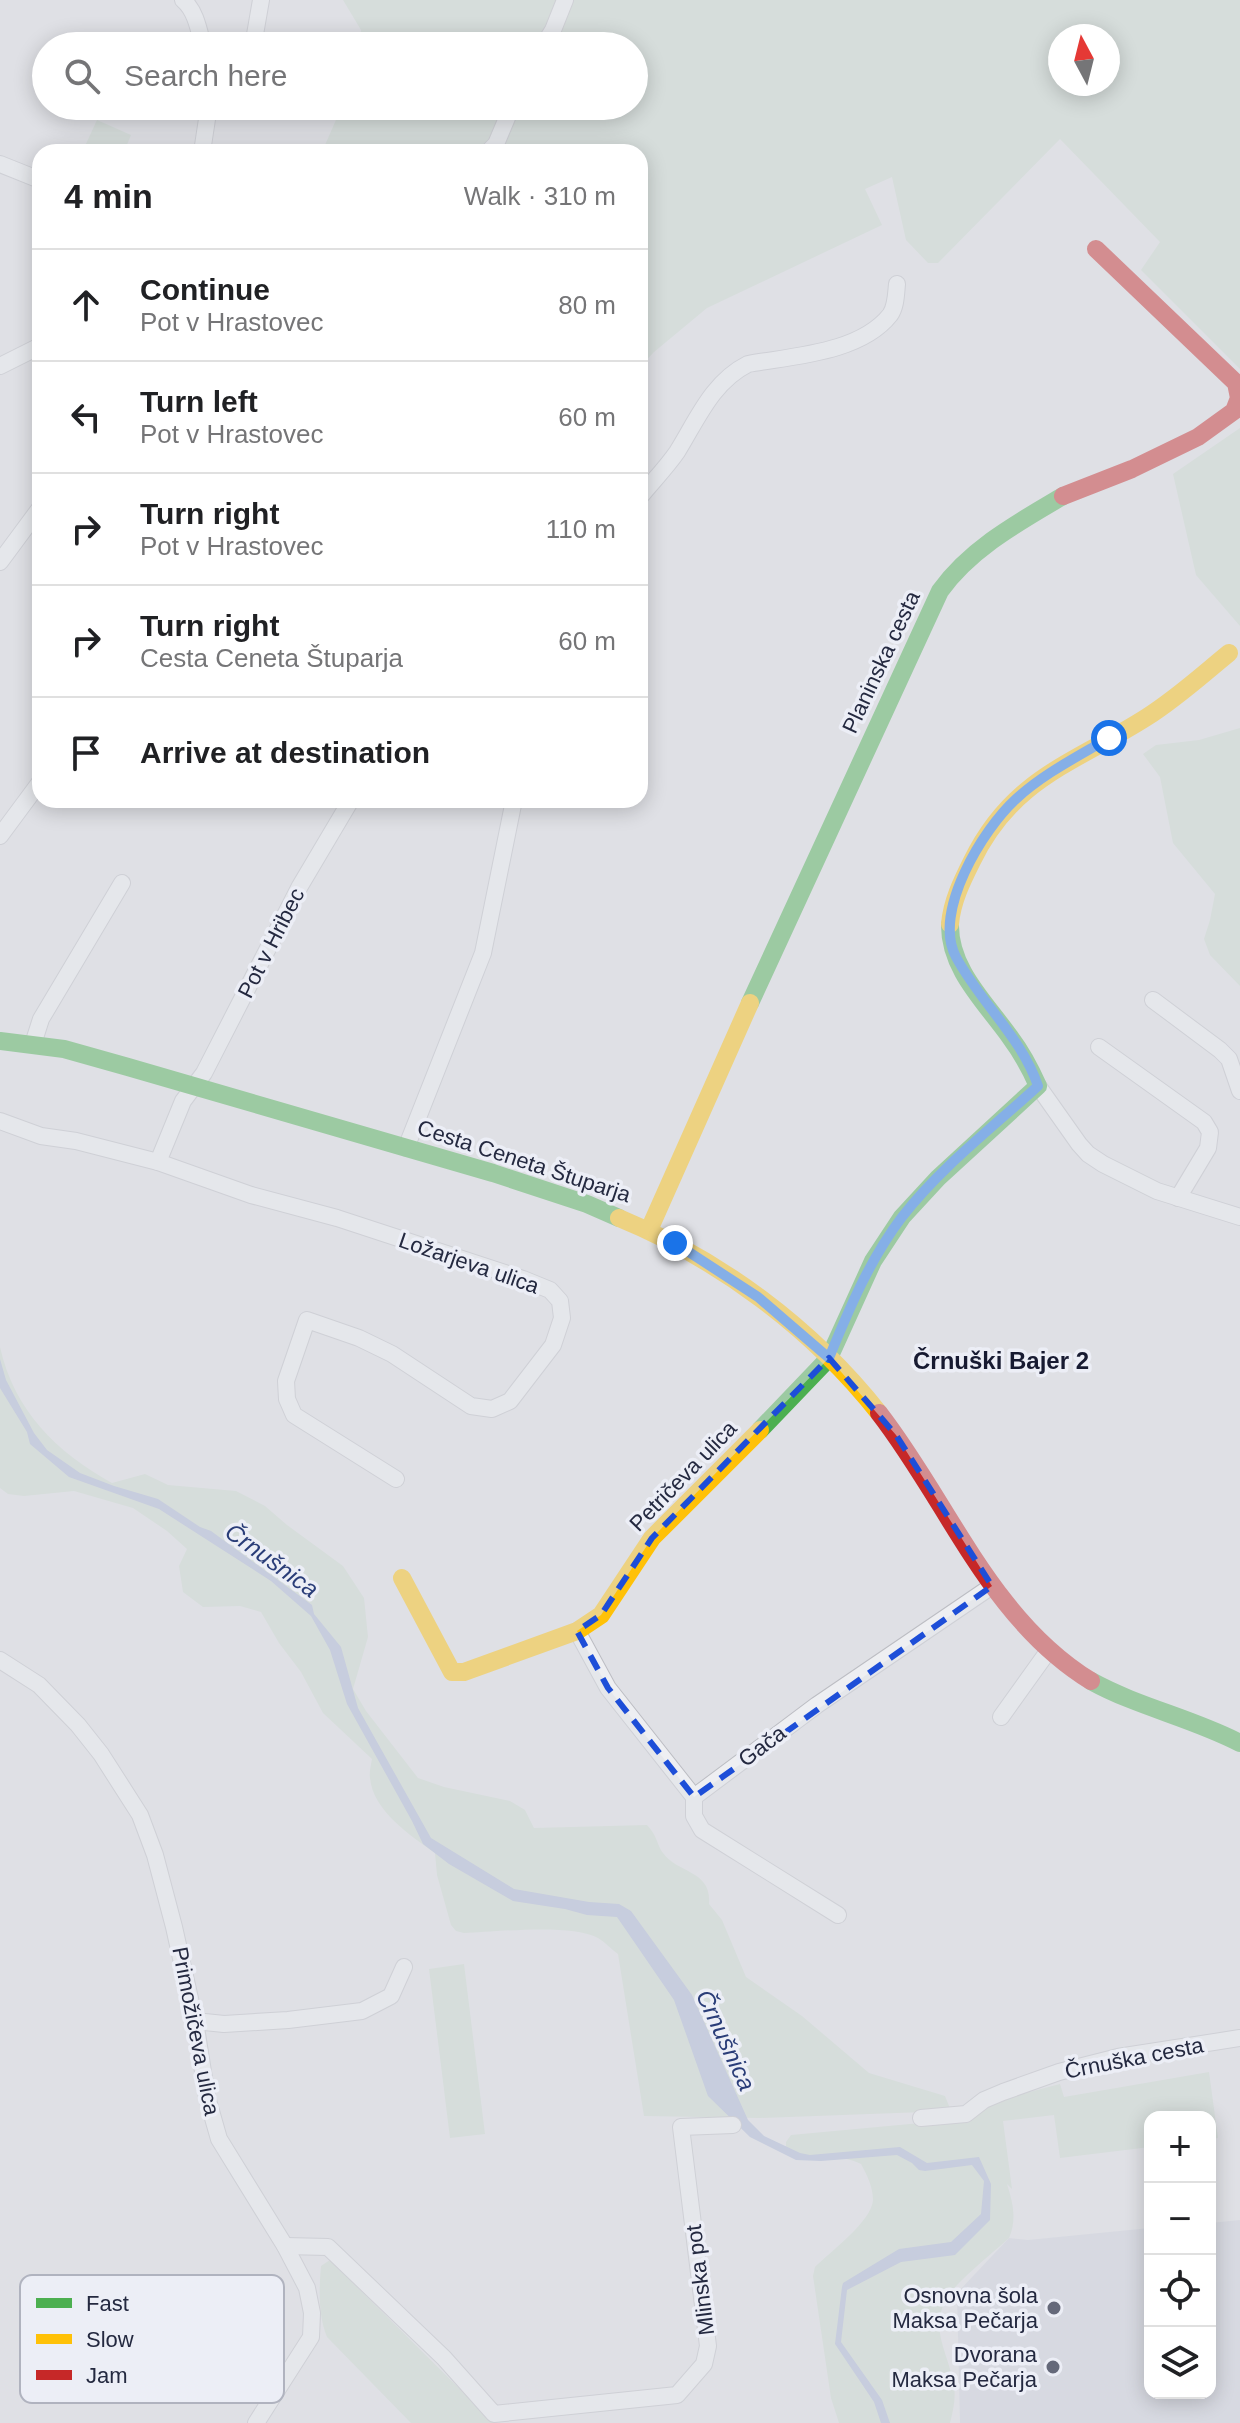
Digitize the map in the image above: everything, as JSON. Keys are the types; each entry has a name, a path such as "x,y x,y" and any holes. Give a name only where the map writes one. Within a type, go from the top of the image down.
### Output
{"street":[{"path":"183,0 189,5 199,32"},
{"path":"255,32 261,0"},
{"path":"552,32 565,0"},
{"path":"203,144 207,120"},
{"path":"496,144 506,120"},
{"path":"0,164 32,177"},
{"name":"Planinska cesta","path":"649,1230 757,987 945,584 979,550 1034,514 1066,495 1132,469 1198,437 1234,411 1239,398 1236,383 1096,249"},
{"path":"648,488 675,456 718,385 733,372 748,364 847,345 869,334 891,315 897,284"},
{"path":"0,366 32,350"},
{"path":"0,562 32,519"},
{"path":"1229,653 1148,717 1053,771 1017,798 987,832 960,885 949,921 954,953 970,981 1031,1065 1038,1086 1088,1154 1157,1191 1240,1217"},
{"path":"0,836 32,793"},
{"name":"Pot v Hribec","path":"158,1162 175,1117 204,1073 300,886 346,808"},
{"path":"406,1148 483,953 512,808"},
{"path":"33,1044 41,1019 122,883"},
{"path":"1153,1000 1229,1059 1240,1091"},
{"name":"Cesta Ceneta Štuparja","path":"0,1041 64,1049 588,1203 649,1230 701,1259 758,1297 829,1358 862,1394 904,1447 992,1586 1020,1622 1049,1650 1096,1684 1208,1727 1240,1743"},
{"path":"1099,1047 1204,1122 1210,1132 1208,1148 1178,1198"},
{"name":"Petričeva ulica","path":"402,1578 452,1672 464,1672 577,1631 601,1615 652,1538 829,1358 873,1261 902,1217 938,1178 1038,1086"},
{"path":"0,1121 41,1136 76,1141 158,1162"},
{"name":"Ložarjeva ulica","path":"158,1162 251,1195 337,1218 523,1279 550,1290 560,1301 562,1318 553,1345 510,1401 492,1409 471,1406 392,1354 359,1338 307,1320 286,1381 287,1399 294,1415 396,1479"},
{"name":"Gača","path":"694,1797 817,1705 992,1586"},
{"path":"577,1631 608,1688 694,1797 694,1816 702,1830 838,1915"},
{"path":"1001,1717 1049,1650"},
{"name":"Primožičeva ulica","path":"0,1660 39,1685 78,1725 101,1754 140,1815 155,1855 174,1927 195,2021 207,2097 219,2139 285,2246 307,2288 312,2313 311,2337 284,2379"},
{"path":"195,2021 224,2024 362,2011 391,1996 404,1967"},
{"name":"Črnuška cesta","path":"921,2118 966,2114 984,2100 1059,2072 1118,2057 1240,2038"},
{"name":"Mlinska pot","path":"285,2246 328,2247 444,2358 494,2414 677,2395 704,2364 708,2346 681,2127 733,2125"},
{"name":"Primožičeva ulica","path":"256,2423 269,2403"}],"highlighted area":[{"path":"829,1358 896,1435 992,1586 694,1797 608,1688 577,1631 601,1615 652,1538"}],"shaded area":[{"path":"343,0 1240,0 1240,369 1141,270 1160,242 1060,139 938,263 928,263 906,240 892,177 865,189 882,225 707,308 648,358 648,144 325,144 336,120 648,120 648,32 361,32"},
{"path":"97,120 131,135 127,144 86,144"},
{"path":"1240,428 1240,626 1196,575 1173,474"},
{"path":"1240,728 1240,986 1210,955 1204,939 1215,894 1173,843 1160,777 1143,754 1156,745 1199,740"},
{"path":"0,1347 7,1370 27,1410 56,1443 92,1471 112,1483 145,1474 168,1485 236,1491 265,1506 343,1566 364,1598 368,1637 353,1689 366,1711 418,1778 444,1787 510,1801 525,1810 534,1828 647,1825 669,1860 700,1878 705,1885 709,1904 722,1920 746,1977 802,2016 869,2073 945,2096 951,2111 759,2118 644,2116 618,1954 598,1938 586,1933 456,1931 451,1925 437,1875 435,1853 395,1822 378,1801 370,1776 372,1759 323,1713 301,1672 261,1612 240,1606 203,1607 183,1592 179,1566 187,1549 133,1508 74,1491 24,1496 8,1494 0,1488"},
{"path":"464,1964 485,2134 450,2138 429,1969"},
{"path":"1209,2072 1214,2111 1144,2111 1144,2148 1060,2158 1054,2115 1003,2121 1013,2224 1009,2238 952,2291 942,2310 940,2332 955,2392 950,2423 839,2423 831,2398 813,2276 815,2267 866,2217 873,2200 872,2190 861,2164 840,2158 800,2156 786,2151 786,2142 791,2135 964,2119 1006,2098 1060,2084 1064,2097"},
{"name":"Osnovna šola Maksa Pečarja","path":"1240,2220 1240,2423 960,2423 957,2293 1009,2238 1028,2240 1144,2229 1144,2399 1216,2399 1216,2222"},
{"path":"330,2260 494,2423 411,2423 327,2337 321,2311 320,2284 321,2266"}],"water":[{"name":"Črnušnica","path":"0,1359 6,1380 34,1433 47,1450 80,1473 158,1499 211,1531 312,1605 314,1614 341,1647 358,1708 431,1838 514,1889 619,1904 631,1911 692,1995 748,2120 764,2136 810,2155 900,2147 927,2163 979,2157 991,2184 990,2220 955,2255 901,2262 847,2290 841,2342 882,2400 890,2423 881,2423 874,2402 835,2344 843,2283 899,2249 951,2242 981,2214 984,2181 972,2165 925,2171 897,2155 796,2160 750,2137 708,2096 674,2000 617,1917 587,1915 513,1901 449,1864 423,1844 347,1704 330,1650 311,1616 271,1581 159,1509 69,1477 30,1444 27,1432 0,1388"}],"traffic: fast":[{"path":"750,1003 940,591 981,549 1063,496"},
{"path":"760,1430 829,1358 873,1261 902,1217 938,1178 1038,1086 1018,1049 962,971 951,940 950,924"},
{"path":"0,1041 64,1049 128,1067 493,1173 587,1204 619,1218"},
{"path":"1091,1681 1240,1743"}],"traffic: slow":[{"path":"950,924 961,884 988,833 1026,791 1158,710 1229,653"},
{"path":"649,1230 750,1003"},
{"path":"619,1218 692,1254 761,1299 824,1352 879,1413"},
{"path":"402,1578 452,1672 464,1672 577,1631 601,1615 652,1538 760,1430"}],"traffic: jam":[{"path":"1063,496 1132,469 1198,437 1234,411 1239,398 1236,383 1096,249"},
{"path":"879,1413 998,1593 1025,1626 1056,1655 1091,1681"}],"place":[{"name":"Osnovna šola Maksa Pečarja","path":"1054,2308"},
{"name":"Dvorana Maksa Pečarja","path":"1053,2367"}],"district":[{"name":"Črnuški Bajer 2","path":"1001,1360"}],"route":[{"path":"675,1243 758,1297 829,1358 873,1261 902,1217 938,1178 1038,1086 1031,1065 970,981 954,953 949,921 960,885 987,832 1005,810 1053,771 1109,738"}]}
